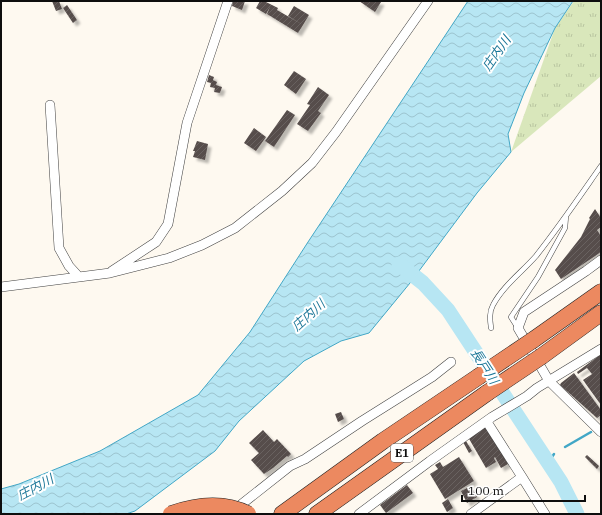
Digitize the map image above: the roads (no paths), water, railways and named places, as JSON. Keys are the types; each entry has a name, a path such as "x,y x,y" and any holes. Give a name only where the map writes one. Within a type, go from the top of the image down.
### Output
{"highway":[{"name":"E1","path":"287,510 383,441 533,340 601,292"},
{"name":"E1","path":"317,514 464,408 542,356 601,313"},
{"path":"333,514 436,429 464,408"},
{"path":"171,514 191,508 208,506 242,511 248,514"},
{"path":"277,514 287,510"}],"street":[{"path":"110,273 115,268 156,242 168,224 187,123 228,1"},
{"path":"1,287 110,273 170,258 202,245 235,228 282,191 312,163 336,132 428,1"},
{"path":"50,105 59,248 69,266 79,276"},
{"path":"601,260 524,312 518,328 548,381 601,432"},
{"path":"359,514 430,461 490,420 537,388 601,349"},
{"path":"228,514 290,466 432,377 451,362"},
{"path":"490,420 522,478 545,514"},
{"path":"471,514 522,478"}],"lane":[{"path":"491,328 490,319 492,306 500,294 530,262 601,166"},
{"path":"518,328 512,317 538,277 565,228 566,215"}],"water":[{"name":"庄内川","path":"468,1 573,1 555,28 524,93 508,134 511,152 477,193 410,283 369,333 341,341 304,361 239,421 215,451 135,511 126,514 1,514 1,489 19,484 100,451 198,395 250,332"}],"waterway":[{"name":"長戸川","path":"399,264 423,283 448,310 561,482 577,514"},
{"path":"565,447 591,432"},
{"path":"548,463 554,454"}]}
